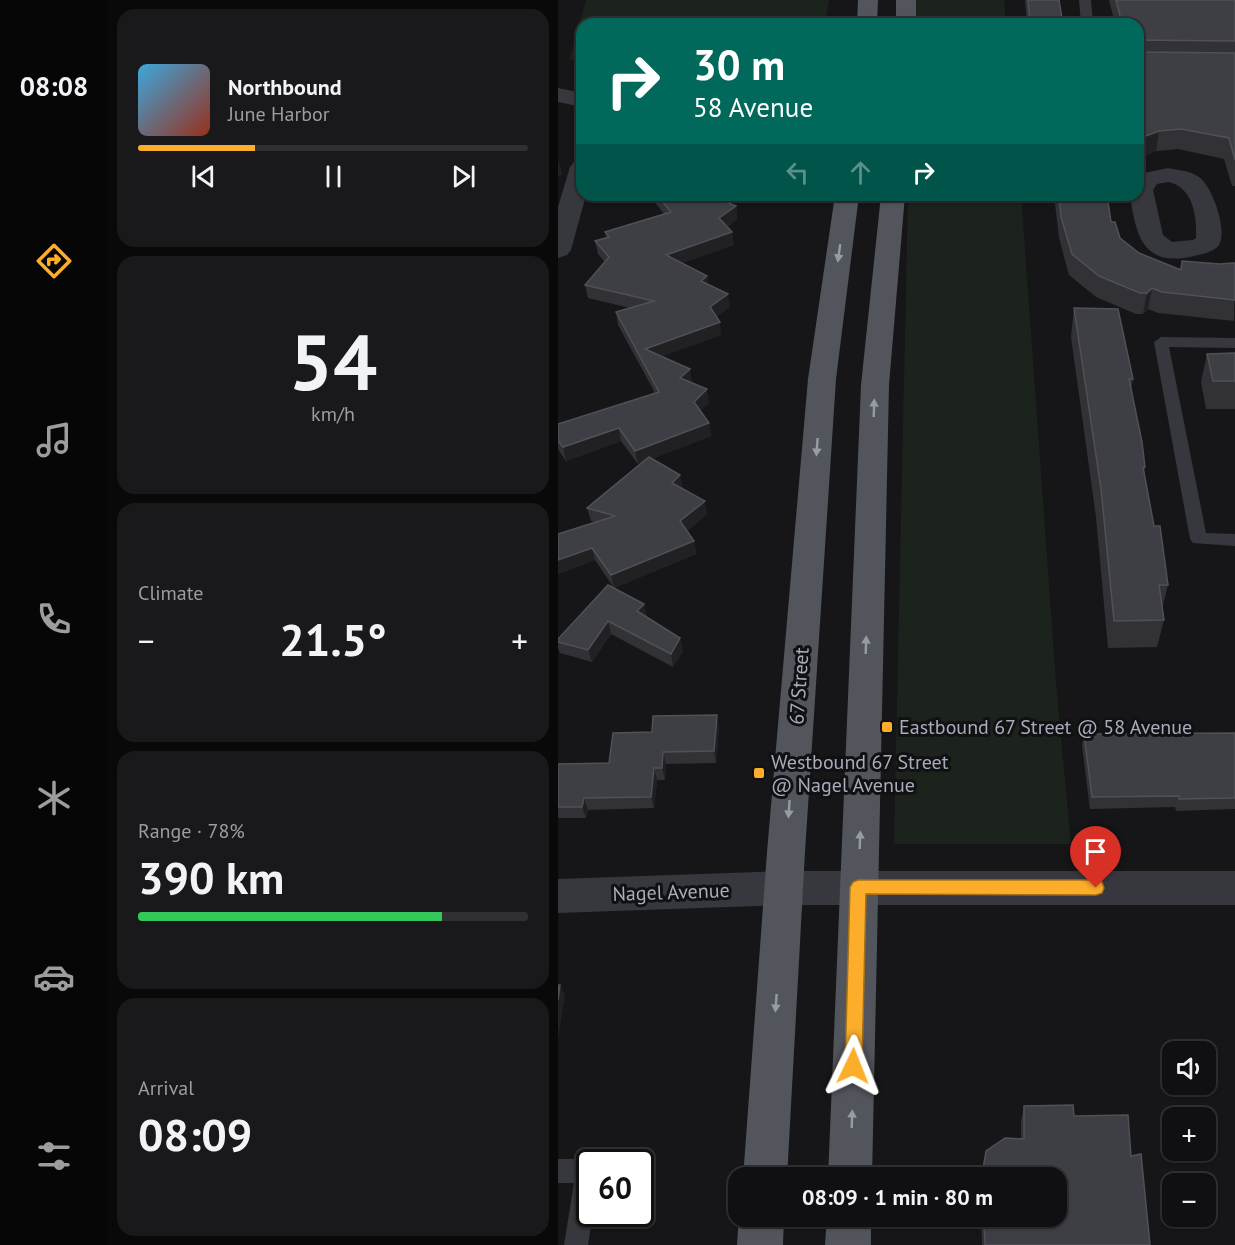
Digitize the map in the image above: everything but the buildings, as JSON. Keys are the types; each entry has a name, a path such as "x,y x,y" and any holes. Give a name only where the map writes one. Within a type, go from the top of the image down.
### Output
{"main road":[{"path":"867,18 868,0"},
{"path":"906,0 906,18"},
{"name":"67 Street","path":"766,1167 822,379 846,201"},
{"path":"850,1167 875,385 893,201"},
{"path":"760,1245 761,1227"},
{"path":"848,1245 849,1227"}],"street":[{"path":"558,95 576,99"},
{"path":"558,250 576,188"},
{"name":"Nagel Avenue","path":"558,896 858,887 1235,888"}],"lane":[{"path":"1085,0 1086,18"},
{"path":"1235,343 1161,342 1199,539 1235,540"},
{"path":"558,1171 588,1171 576,1245"}],"shaded area":[{"path":"586,0 829,0 826,18 581,18"},
{"path":"914,0 1004,0 1006,18 914,18"},
{"path":"576,35 576,60 569,60"},
{"path":"908,201 1021,201 1056,683 1071,844 894,844"}],"place":[{"name":"Eastbound 67 Street @ 58 Avenue","path":"887,727"},
{"name":"Westbound 67 Street @ Nagel Avenue","path":"759,773"}],"route":[{"path":"853,1066 858,887 1096,888"}]}
